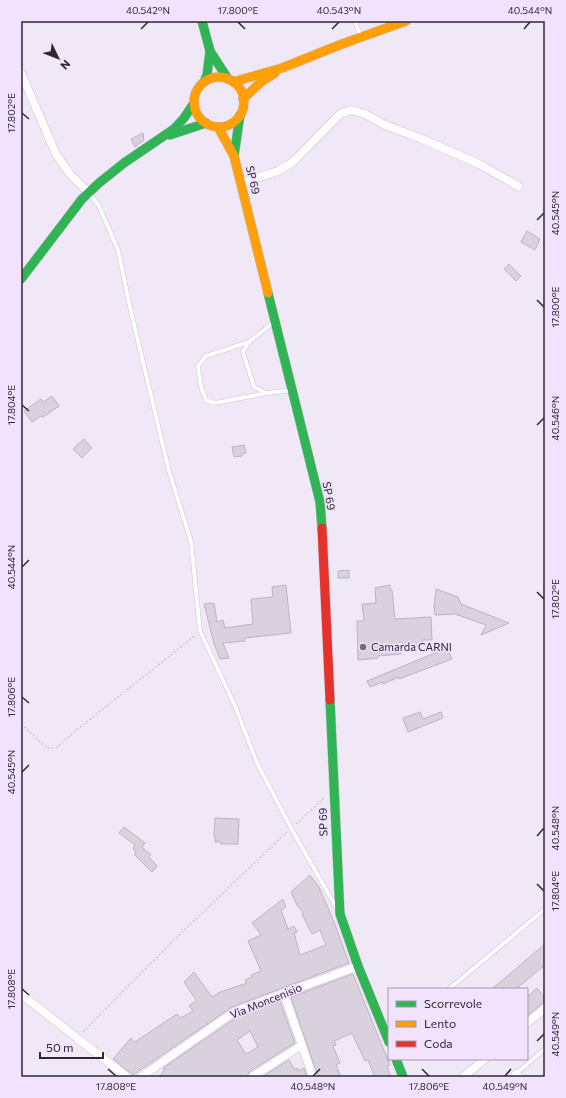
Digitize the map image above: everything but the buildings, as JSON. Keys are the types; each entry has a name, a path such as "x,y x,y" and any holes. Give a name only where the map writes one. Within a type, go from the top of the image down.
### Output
{"main road":[{"path":"202,21 210,51 230,80 238,86 244,99 234,156"},
{"path":"204,82 215,78 230,80 282,68 406,21"},
{"path":"21,279 82,199 124,163 174,129 184,118 194,103 197,91 207,75 210,51"},
{"path":"244,99 261,82 282,68"},
{"path":"194,103 197,114 206,123 218,127 230,124 240,116"},
{"path":"162,138 206,123"},
{"path":"218,127 234,156"},
{"name":"SP 69","path":"234,156 320,502 327,621 340,914 358,966 388,1038"},
{"path":"396,1060 403,1077"}],"street":[{"path":"21,73 56,154 70,174 89,193"},
{"path":"241,183 278,171 293,162 340,114 351,110 365,114 385,125 477,163 518,186"},
{"name":"Via Moncenisio","path":"140,1077 234,1012 358,966"},
{"path":"21,994 127,1077"},
{"path":"284,994 313,1077"},
{"path":"528,1022 545,1008"},
{"path":"252,1077 302,1046"},
{"path":"463,1077 483,1060"}],"lane":[{"path":"355,21 361,37"},
{"path":"89,193 100,206 118,250 169,471 191,541 200,631 235,706 257,763 291,828 340,914"},
{"path":"267,393 254,387 243,352 249,342 275,321"},
{"path":"249,342 206,356 198,366 201,388 206,400 215,403 267,393 292,390"},
{"path":"450,988 545,909"},
{"path":"515,1076 545,1050"}],"path":[{"path":"21,724 47,748 56,748 191,639"},
{"path":"78,1038 175,939 334,789"}],"traffic: fast":[{"path":"202,21 210,51 228,79"},
{"path":"204,82 207,75 210,51"},
{"path":"21,279 82,199 124,163 174,129 184,118 194,103"},
{"path":"234,156 240,115"},
{"path":"170,135 206,123"},
{"path":"268,293 320,502 322,528"},
{"path":"330,700 340,914 358,966 388,1040"},
{"path":"396,1060 403,1077"}],"traffic: slow":[{"path":"233,82 282,68 406,21"},
{"path":"243,99 261,82 275,73"},
{"path":"219,77 228,79 239,88 244,102 242,111 233,122 219,127 210,125 199,116 194,102 196,93 205,82 219,77"},
{"path":"218,127 234,156 268,293"}],"traffic: jam":[{"path":"322,528 330,700"}],"place":[{"name":"Camarda CARNI","path":"363,647"}]}
